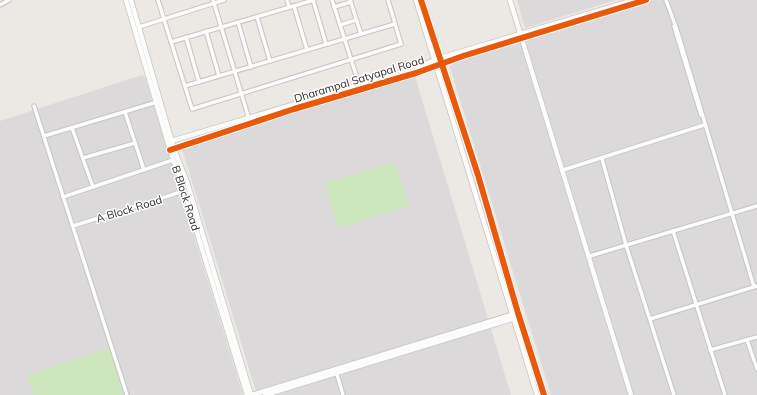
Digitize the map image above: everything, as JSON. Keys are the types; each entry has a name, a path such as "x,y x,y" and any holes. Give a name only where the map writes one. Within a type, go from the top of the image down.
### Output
{"street":[{"path":"0,5 9,0"},
{"name":"B Block Road","path":"126,0 170,142"},
{"name":"B Block Road","path":"131,0 172,149 187,182 251,395"},
{"path":"158,0 192,109 401,44 388,0"},
{"path":"139,27 164,20 213,2 224,0"},
{"path":"287,0 289,7"},
{"path":"171,42 313,0 326,44"},
{"path":"332,0 350,60 359,84"},
{"path":"416,0 437,59"},
{"path":"421,0 439,66 478,175 537,395"},
{"path":"510,0 590,256 631,395"},
{"name":"Dharampal Satyapal Road","path":"172,149 294,109 439,66 522,36 634,0"},
{"name":"Dharampal Satyapal Road","path":"170,142 415,68 437,59 646,0"},
{"path":"650,319 756,286 704,125 684,53 666,0"},
{"path":"334,7 351,1 360,34"},
{"path":"213,2 249,119"},
{"path":"294,6 307,50"},
{"path":"257,17 270,61"},
{"path":"340,25 356,20"},
{"path":"238,22 252,66"},
{"path":"185,86 395,24"},
{"path":"206,31 219,76"},
{"path":"186,37 199,82"},
{"path":"44,136 157,102"},
{"path":"34,106 127,395"},
{"path":"125,112 144,170"},
{"path":"563,170 602,159 704,125"},
{"path":"72,128 93,186"},
{"path":"82,158 135,143"},
{"name":"B Block Road","path":"172,149 173,160 247,395"},
{"path":"602,159 626,245 674,395"},
{"path":"63,196 173,160"},
{"name":"A Block Road","path":"73,226 184,191"},
{"path":"590,256 757,206"},
{"path":"673,231 725,395"},
{"path":"251,395 336,371 516,316"},
{"path":"516,316 544,395"},
{"path":"710,350 757,337"},
{"path":"747,340 757,369"},
{"path":"265,395 336,371"},
{"path":"336,371 343,395"}],"shaded area":[{"path":"517,0 616,0 525,28"},
{"path":"654,0 757,0 757,395 551,395 449,64"},
{"path":"413,70 511,395 257,395 181,145"},
{"path":"142,75 145,77 243,395 0,395 0,121"}],"green space":[{"path":"395,162 409,206 338,228 325,183"},
{"path":"109,348 123,395 33,395 27,375"}],"cycle path":[{"path":"421,0 478,175 518,313 544,395"},
{"path":"170,150 294,109 416,73 463,56 646,0"}]}
